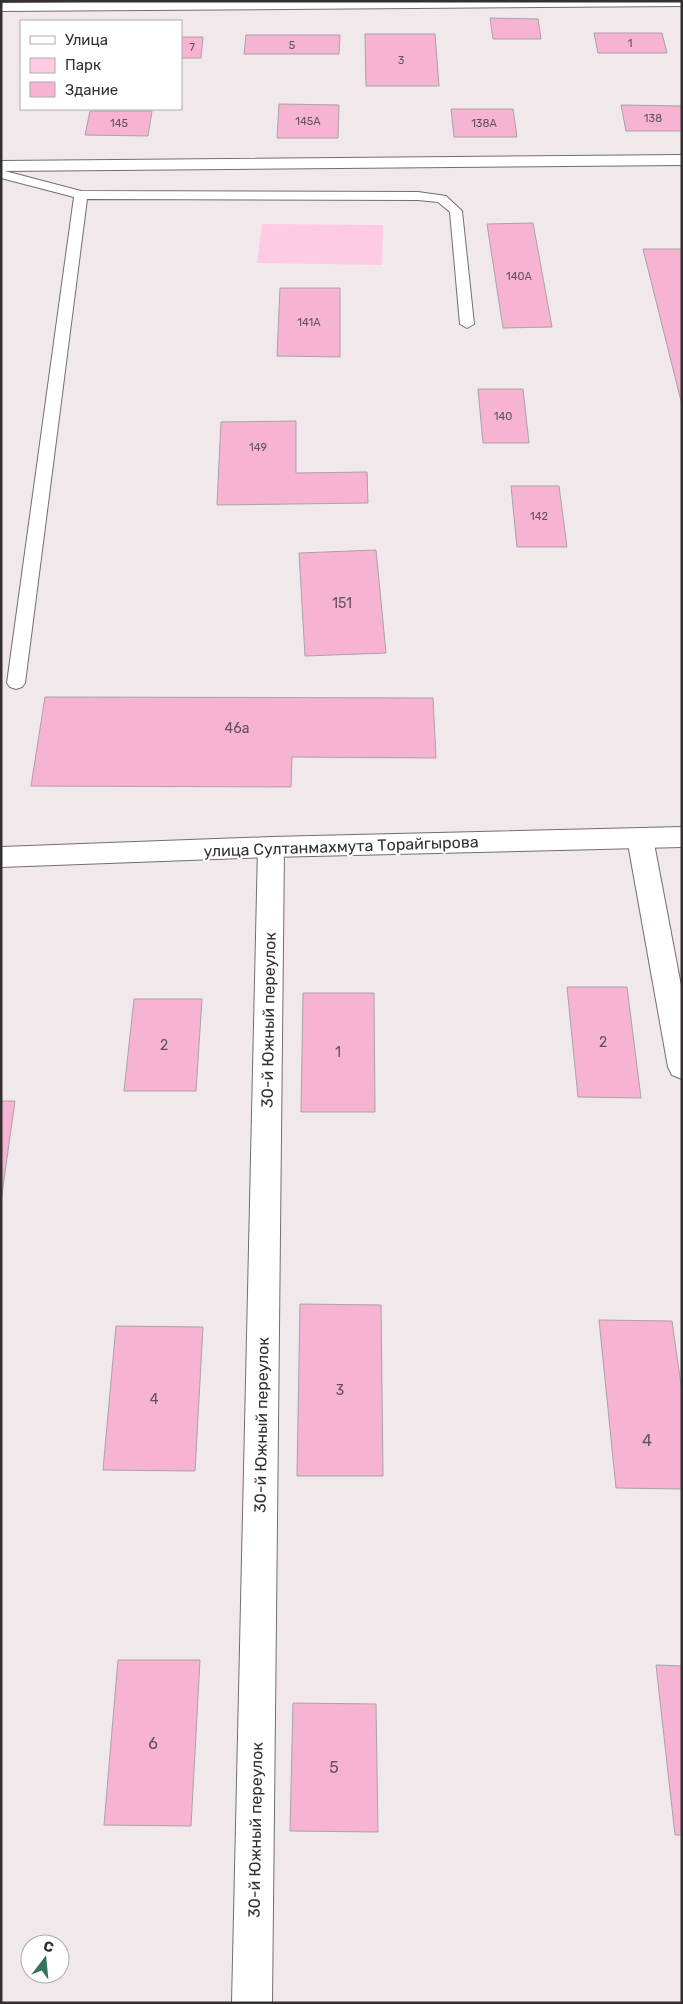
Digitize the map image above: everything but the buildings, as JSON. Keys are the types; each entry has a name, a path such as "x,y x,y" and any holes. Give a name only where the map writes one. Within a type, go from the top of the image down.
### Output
{"street":[{"path":"1,7 682,2"},
{"path":"1,166 682,160"},
{"name":"улица Султанмахмута Торайгырова","path":"1,857 271,847 682,837"},
{"path":"640,838 682,1067"},
{"name":"30-й Южный переулок","path":"252,2003 271,847"}],"lane":[{"path":"1,174 81,195 418,196 442,199 456,211 467,324"},
{"path":"16,682 81,195"}],"green space":[{"path":"262,224 383,225 382,265 257,263"}]}
